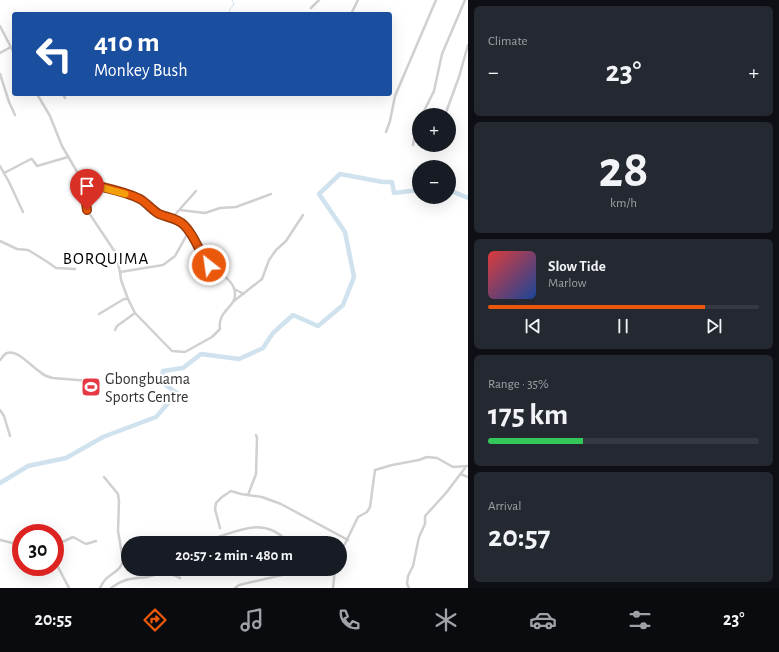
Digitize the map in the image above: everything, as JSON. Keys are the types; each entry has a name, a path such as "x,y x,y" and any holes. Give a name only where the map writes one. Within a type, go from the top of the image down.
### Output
{"street":[{"path":"311,8 319,0"},
{"path":"352,12 358,0"},
{"path":"386,132 390,121 395,96 436,0"},
{"path":"426,108 434,91 442,54 465,0"},
{"path":"0,26 11,47 0,53"},
{"path":"448,108 468,45"},
{"path":"0,74 15,115"},
{"path":"38,96 50,116 58,139 83,182 87,210 113,248 121,280 135,313 172,351 185,352 214,335 220,329 219,324 224,312 262,279 269,260 276,250 286,241 303,215"},
{"path":"4,173 30,159 32,159 37,166 68,157"},
{"path":"0,166 23,212"},
{"path":"83,182 134,196 147,203 160,214 182,223 189,231 206,261 227,278 234,289 234,302"},
{"path":"172,218 196,191"},
{"path":"180,210 205,213 220,208 236,207 271,194"},
{"path":"120,272 163,265 175,256 189,231"},
{"path":"0,241 33,253 56,268 75,269"},
{"path":"234,289 244,294"},
{"path":"99,314 128,298"},
{"path":"115,330 117,326 135,313"},
{"path":"0,360 7,353 11,352 30,362 40,372 48,377 90,381"},
{"path":"0,410 4,416 10,436"},
{"path":"248,495 256,474 256,434"},
{"path":"220,528 215,506 217,501 232,491 262,497 281,504 348,540 358,517 367,512 370,507 375,470 394,464 419,460 427,456 437,458 453,467 467,467"},
{"path":"409,588 407,584 408,576 413,566 419,537 425,524 425,516 467,467"},
{"path":"461,474 468,477"},
{"path":"100,588 106,578 119,568 123,560 118,531 120,501 118,494 104,477"},
{"path":"221,536 259,526 282,536"},
{"path":"64,541 73,537 86,544 96,541"},
{"path":"0,540 12,543"},
{"path":"111,588 119,582 129,578 146,577 166,573 174,574 180,578"},
{"path":"63,576 69,588"},
{"path":"235,588 239,585 278,576"},
{"path":"333,588 334,576"}],"waterway":[{"path":"229,12 234,4 232,0"},
{"path":"0,483 28,466 66,458 103,437 156,417 177,393 161,382 163,371 183,368 201,354 239,359 263,348 273,333 293,315 318,326 343,305 354,277 345,232 319,194 340,174 383,182 392,182 394,193 412,191"},
{"path":"456,193 468,198"}],"slow traffic":[{"path":"89,184 125,194"}],"place":[{"name":"Gbongbuama Sports Centre","path":"91,387"}],"district":[{"name":"BORQUIMA","path":"106,258"}],"route":[{"path":"87,210 83,182 141,199 160,214 182,223 195,240 209,265"}]}
